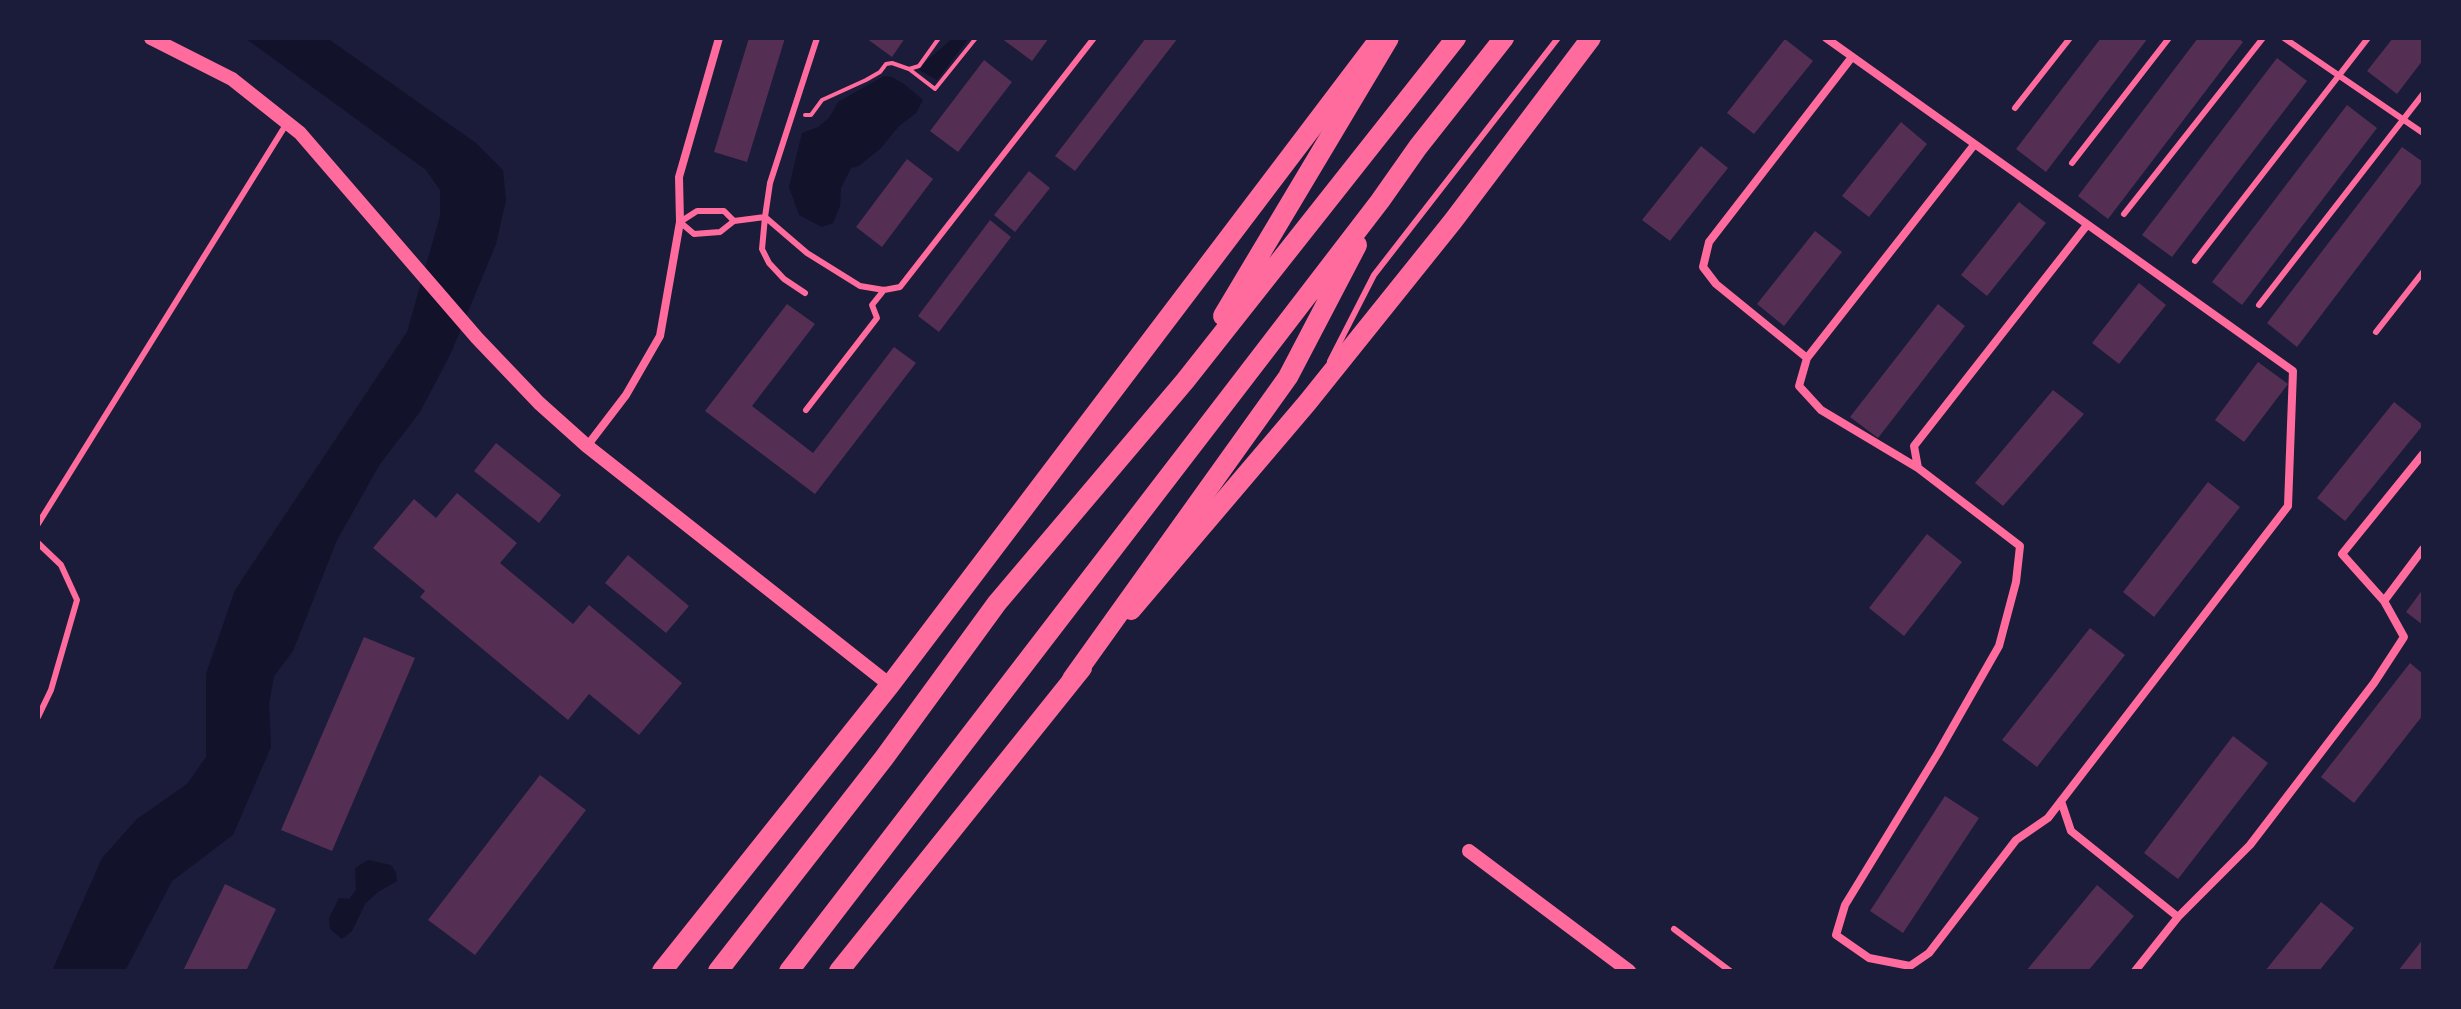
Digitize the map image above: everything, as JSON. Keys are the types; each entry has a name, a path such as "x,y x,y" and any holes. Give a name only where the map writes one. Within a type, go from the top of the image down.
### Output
{"main road":[{"path":"662,971 890,685 1380,38"},
{"path":"1185,381 1389,38"},
{"path":"718,971 884,758 997,603 1185,381 1456,38"},
{"path":"789,971 1504,38"},
{"path":"839,971 1072,679 1307,403 1453,221 1591,38"},
{"path":"1072,679 1288,377 1380,201"}],"street":[{"path":"151,38 232,79 300,133 477,338 539,403 587,446 890,685"},
{"path":"587,446 626,395 660,336 680,222 679,177 719,38"},
{"path":"1826,38 2293,371 2288,506 2048,818 2016,840 1929,953 1910,966 1869,958 1836,935 1845,905 1999,646 2016,582 2020,546 1918,468 1821,410 1799,386 1807,358 1974,145"},
{"path":"1807,358 1716,284 1703,267 1709,242 1852,57"},
{"path":"1918,468 1914,446 2087,225"},
{"path":"2135,971 2178,917 2250,845 2374,683 2404,637 2384,601 2342,554 2423,454"},
{"path":"2384,601 2423,549"},
{"path":"2061,801 2071,831 2178,917"},
{"path":"1469,851 1629,971"}],"lane":[{"path":"805,293 784,279 769,263 762,249 770,183 817,38"},
{"path":"734,221 724,211 697,211 680,222 694,234 720,232 734,221 765,217 807,253 860,286 884,290 900,287 1094,38"},
{"path":"1307,403 1374,275 1558,38"},
{"path":"2015,108 2070,38"},
{"path":"2072,163 2169,38"},
{"path":"2124,214 2263,38"},
{"path":"2284,38 2423,133"},
{"path":"2195,261 2368,38"},
{"path":"2259,305 2423,94"},
{"path":"38,524 287,123"},
{"path":"2376,332 2423,272"},
{"path":"806,410 877,318 872,305 884,290"},
{"path":"38,543 61,565 77,600 51,690 38,717"},
{"path":"1674,929 1730,971"}],"path":[{"path":"909,69 919,66 939,38"},
{"path":"791,117 811,115 822,100 880,72 886,64 909,69 935,89 976,38"}],"shaded area":[{"path":"245,38 327,38 476,143 503,170 506,200 496,244 451,353 420,412 380,464 337,540 293,651 274,676 269,704 271,747 233,835 172,881 125,971 52,971 102,858 137,819 187,784 206,757 206,674 235,590 407,332 440,216 440,190 426,170"},
{"path":"953,38 969,38 937,80 919,70 923,64"},
{"path":"884,76 904,84 923,100 916,113 899,126 881,148 859,166 851,168 841,188 840,206 833,223 822,227 799,215 789,187 802,133 818,127 829,118 838,102"},
{"path":"368,860 391,865 397,881 365,904 352,931 342,939 330,929 329,918 339,898 349,899 356,890 355,868"}],"building":[{"path":"749,38 785,38 747,162 714,152"},
{"path":"866,38 905,38 892,57"},
{"path":"1001,38 1049,38 1032,61"},
{"path":"1146,38 1178,38 1075,171 1055,156"},
{"path":"2101,38 2148,38 2046,172 2016,149"},
{"path":"2198,38 2238,38 2243,42 2108,219 2078,196"},
{"path":"2393,38 2423,38 2423,60 2397,94 2367,71"},
{"path":"1785,39 1813,61 1754,134 1727,113"},
{"path":"2277,58 2307,81 2172,257 2142,235"},
{"path":"984,60 1012,82 958,152 930,131"},
{"path":"2347,105 2377,128 2242,305 2212,282"},
{"path":"1901,122 1927,144 1869,217 1842,196"},
{"path":"1701,146 1728,168 1670,241 1642,220"},
{"path":"2402,147 2423,162 2423,181 2297,347 2267,323"},
{"path":"907,159 933,179 882,247 856,227"},
{"path":"1029,171 1050,188 1015,232 994,215"},
{"path":"2019,202 2046,223 1987,296 1961,275"},
{"path":"990,220 1011,237 939,332 918,316"},
{"path":"1815,231 1842,252 1784,326 1757,304"},
{"path":"2139,283 2166,305 2119,364 2092,343"},
{"path":"787,304 815,324 752,406 813,453 894,347 916,363 815,494 705,411"},
{"path":"1938,304 1965,326 1878,438 1850,417"},
{"path":"2258,362 2288,384 2244,442 2215,420"},
{"path":"2053,390 2084,414 2003,506 1975,483"},
{"path":"2394,402 2423,425 2345,521 2317,498"},
{"path":"496,443 561,495 539,523 474,471"},
{"path":"2208,482 2240,507 2154,617 2123,592"},
{"path":"457,493 517,543 500,563 573,624 589,605 682,683 639,735 589,694 568,720 420,597 425,591 373,548 414,499 436,518"},
{"path":"1927,534 1962,562 1904,636 1869,608"},
{"path":"628,555 689,606 666,633 605,583"},
{"path":"2423,589 2423,625 2406,612"},
{"path":"2090,628 2125,655 2037,767 2002,740"},
{"path":"364,637 415,658 332,851 281,830"},
{"path":"2410,663 2423,674 2423,715 2354,803 2321,777"},
{"path":"2233,736 2268,763 2178,879 2144,853"},
{"path":"540,775 586,810 475,955 428,920"},
{"path":"1945,796 1979,818 1903,933 1870,911"},
{"path":"225,884 276,909 246,971 183,971"},
{"path":"2097,885 2134,916 2088,971 2026,971"},
{"path":"2321,902 2354,928 2319,971 2265,971"},
{"path":"2423,939 2423,971 2398,971"}]}
